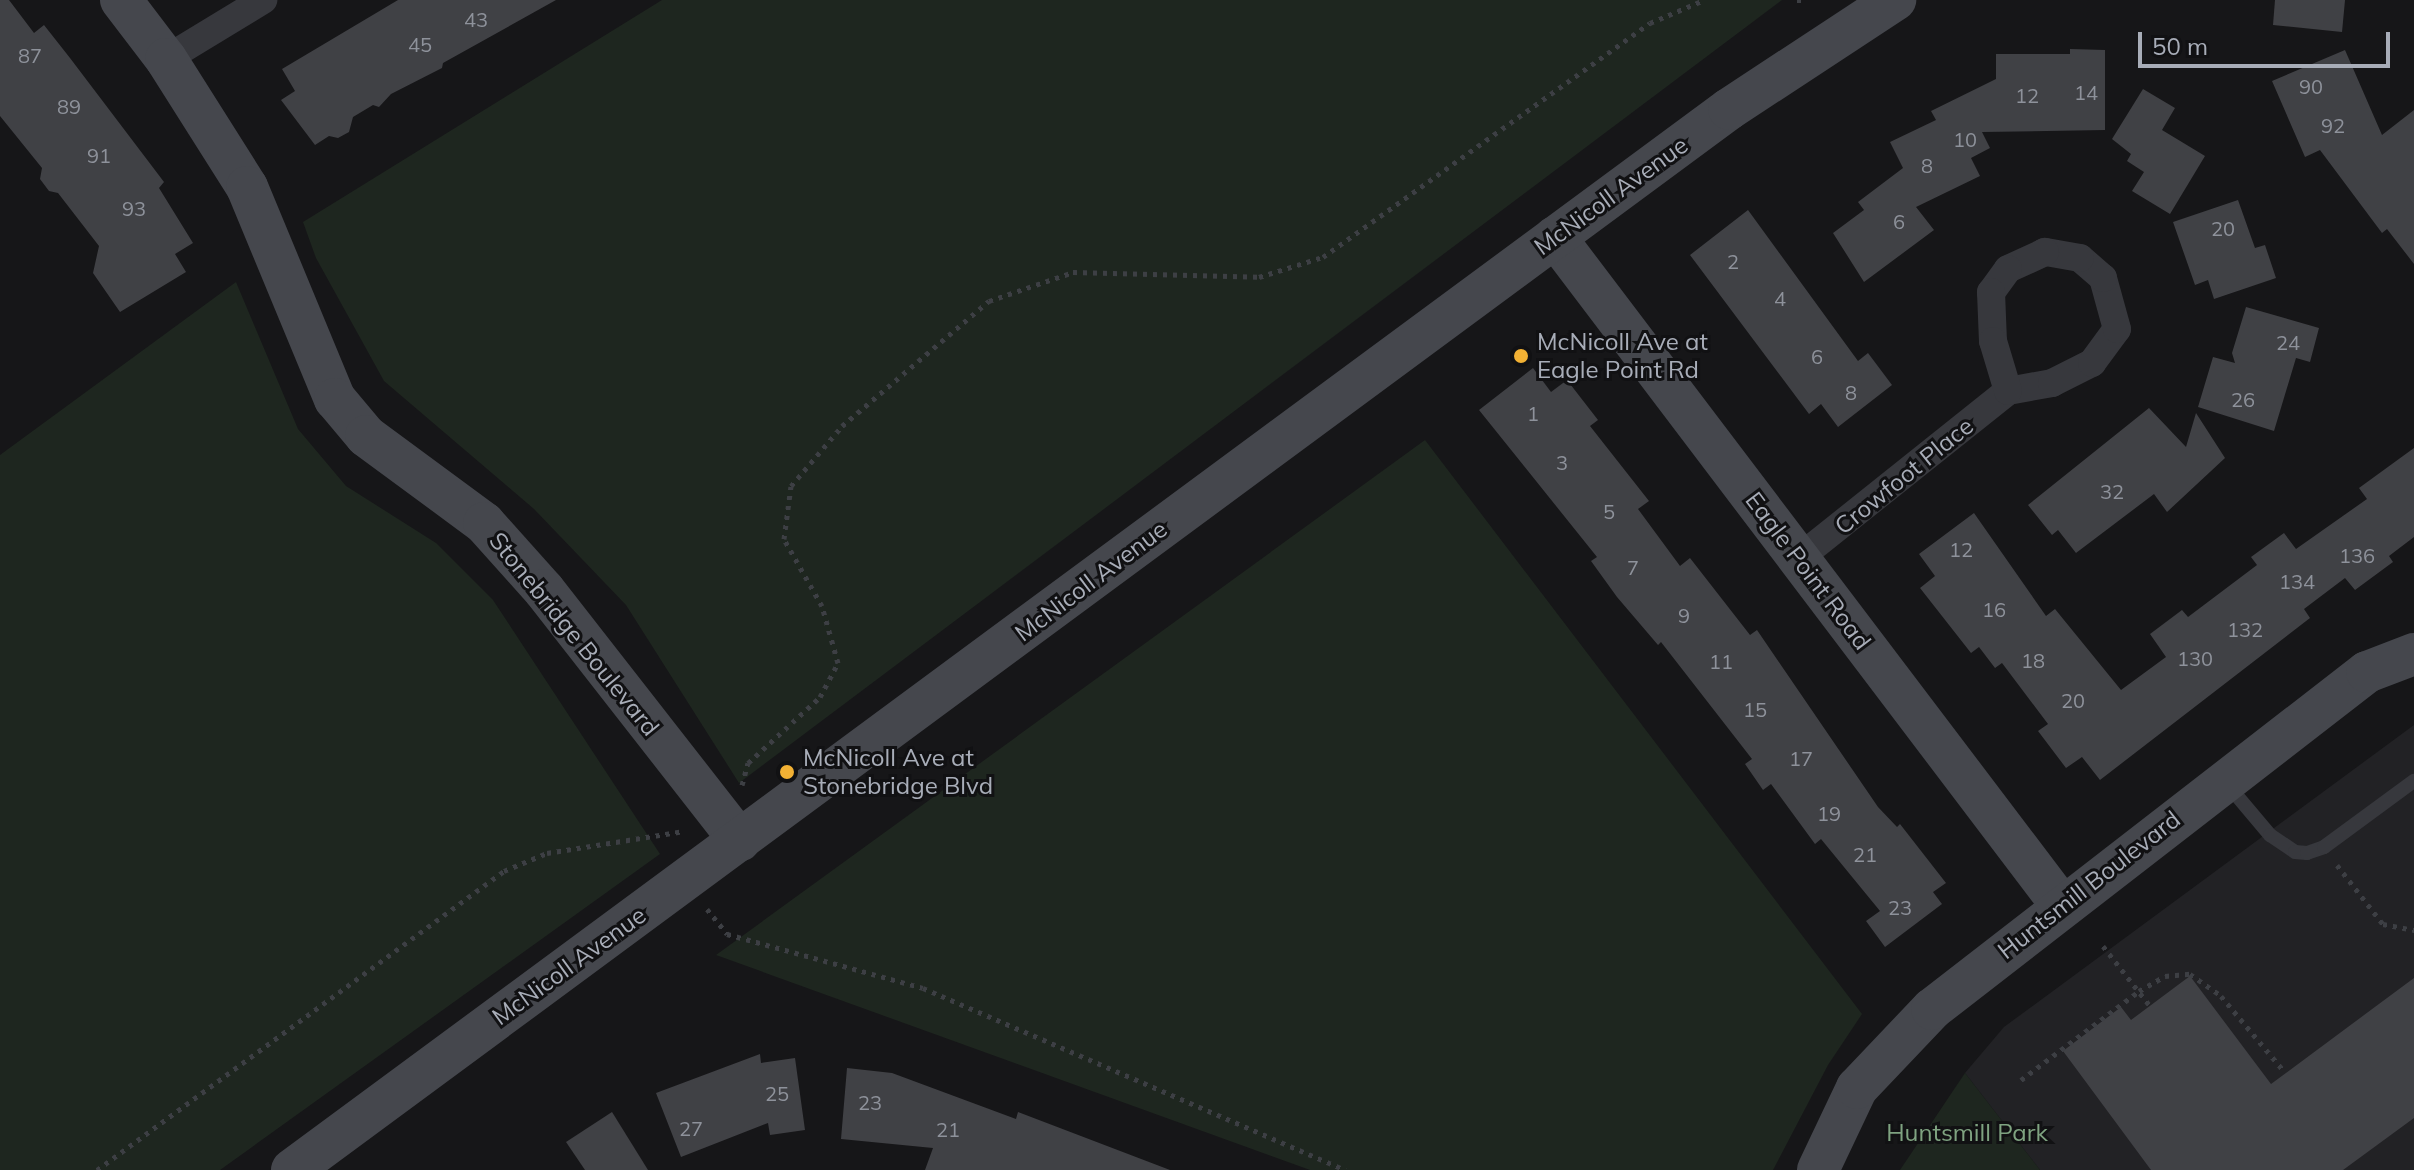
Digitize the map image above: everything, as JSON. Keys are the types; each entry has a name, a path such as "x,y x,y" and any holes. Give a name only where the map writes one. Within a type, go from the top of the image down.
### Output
{"street":[{"name":"Stonebridge Boulevard","path":"121,0 166,59 247,187 335,399 366,436 484,523 544,590 740,841"},
{"path":"166,59 263,0"},
{"name":"McNicoll Avenue","path":"292,1170 1729,109 1875,6"},
{"name":"Eagle Point Road","path":"1555,237 2062,906"},
{"name":"Crowfoot Place","path":"1799,558 2008,391 2052,383 2092,363 2117,329 2103,278 2080,258 2045,252 2008,269 1991,292 1993,341 2008,391"},
{"name":"Huntsmill Boulevard","path":"1818,1170 1851,1098 1883,1056 1965,981 2367,672 2413,658"}],"lane":[{"path":"2224,780 2270,835 2295,852 2324,847 2414,781"}],"path":[{"path":"741,788 748,763 820,697 838,663 822,606 784,539 791,486 842,426 989,301 1073,272 1259,277 1323,257 1650,23 1704,0"},
{"path":"1797,0 1807,0"},
{"path":"97,1170 504,871 547,853 685,831"},
{"path":"2324,847 2383,924 2414,930"},
{"path":"727,934 923,988 1345,1170"},
{"path":"2103,946 2150,1006"},
{"path":"2021,1080 2139,991 2165,976 2200,978 2284,1071"}],"shaded area":[{"path":"2414,725 2414,1170 2040,1170 1965,1073 2004,1027"}],"green space":[{"path":"662,0 1782,0 739,783 626,605 534,509 384,381 316,258 303,222"},
{"path":"236,282 298,429 346,486 436,543 493,600 660,854 220,1170 0,1170 0,455"},
{"path":"1425,440 1862,1014 1828,1065 1773,1170 1310,1170 716,955"},
{"name":"Huntsmill Park","path":"1965,1073 2040,1170 1900,1170"}],"building":[{"path":"0,0 9,0 34,33 44,25 164,182 159,188 193,243 175,254 186,272 120,312 93,273 99,246 58,193 49,191 40,179 42,168 0,116"},
{"path":"398,0 556,0 443,63 442,68 391,94 379,107 373,105 353,117 349,132 338,138 329,136 315,145 281,100 295,91 282,69"},
{"path":"2275,0 2345,0 2342,32 2273,25"},
{"path":"2070,49 2105,50 2105,130 1982,132 1990,148 1971,158 1980,176 1916,207 1934,230 1864,282 1833,233 1864,210 1858,202 1903,168 1890,142 1936,120 1931,111 1996,79 1996,54 2070,54"},
{"path":"2345,50 2382,135 2414,110 2414,264 2387,229 2382,233 2320,150 2305,157 2272,81"},
{"path":"2143,89 2175,108 2162,130 2205,156 2170,214 2132,191 2144,172 2127,161 2131,154 2112,139"},
{"path":"2238,200 2255,248 2265,245 2276,278 2214,299 2208,280 2195,285 2173,222"},
{"path":"1748,210 1858,361 1868,353 1892,385 1838,427 1821,404 1809,414 1690,255"},
{"path":"2246,307 2319,328 2310,362 2296,358 2274,431 2198,407 2213,357 2235,363 2232,353"},
{"path":"1533,368 1551,392 1567,380 1598,420 1590,426 1649,501 1638,509 1680,566 1690,558 1750,635 1757,630 1878,807 1897,827 1900,824 1946,883 1933,892 1942,904 1885,947 1866,921 1880,911 1821,839 1815,844 1771,784 1763,790 1745,764 1752,759 1661,642 1658,645 1617,597 1591,561 1597,557 1479,410"},
{"path":"2149,408 2186,447 2196,413 2225,458 2167,512 2154,494 2076,553 2058,530 2052,535 2028,505"},
{"path":"2414,448 2414,537 2389,556 2393,562 2355,590 2345,578 2304,609 2310,618 2100,780 2082,757 2066,768 2038,731 2048,724 2002,663 1995,668 1979,647 1971,653 1920,588 1935,576 1919,554 1974,513 2046,616 2055,609 2121,690 2166,657 2150,634 2182,610 2188,617 2257,565 2251,557 2284,533 2296,549 2367,499 2359,488"},
{"path":"2190,976 2271,1084 2414,978 2414,1118 2343,1170 2151,1170 2063,1051 2121,1007 2131,1020"},
{"path":"760,1054 761,1063 795,1058 805,1130 770,1135 768,1123 681,1157 656,1093"},
{"path":"847,1068 892,1073 1016,1119 1018,1112 1170,1170 925,1170 933,1148 841,1139"},
{"path":"612,1112 648,1170 585,1170 566,1142"}],"place":[{"name":"McNicoll Ave at Eagle Point Rd","path":"1521,356"},
{"name":"McNicoll Ave at Stonebridge Blvd","path":"787,772"}]}
